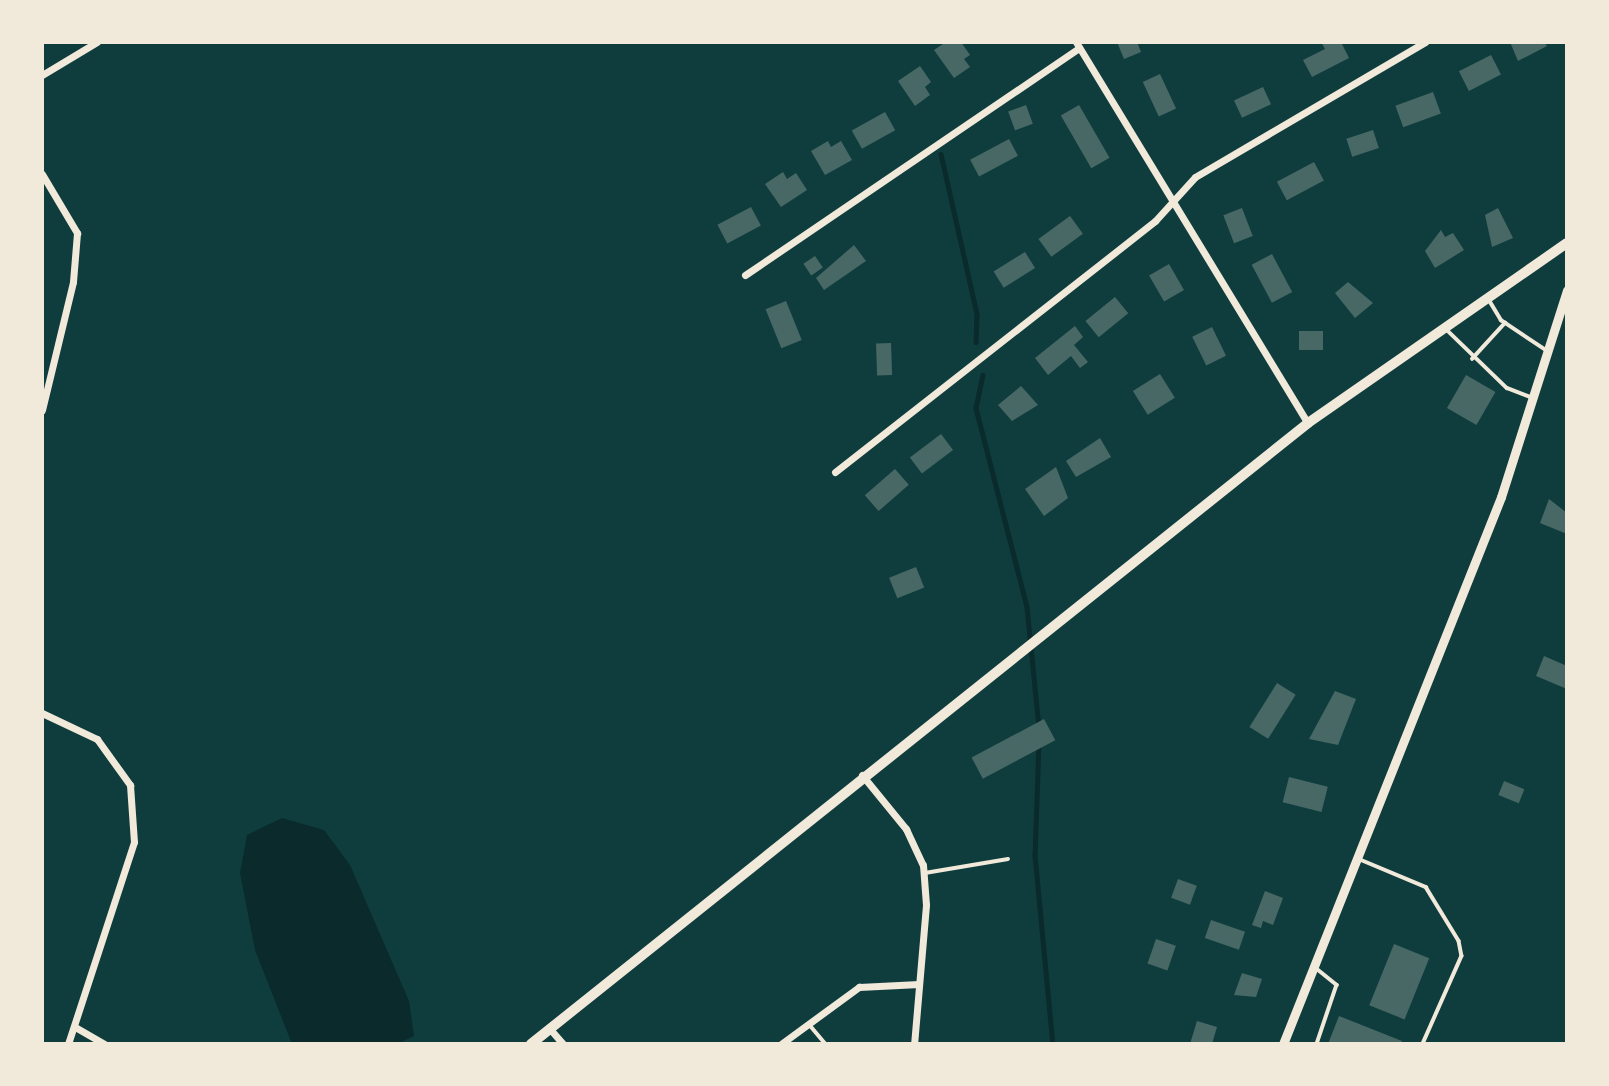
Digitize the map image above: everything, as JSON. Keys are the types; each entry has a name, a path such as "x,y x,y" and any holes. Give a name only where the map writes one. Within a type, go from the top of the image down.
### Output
{"main road":[{"path":"531,1044 886,754 1307,423 1443,326 1567,243"}],"street":[{"path":"42,75 97,42"},
{"path":"835,472 1173,202 1195,177 1426,42"},
{"path":"745,275 1078,45 1307,423"},
{"path":"42,174 77,233 73,282 42,410"},
{"path":"1283,1044 1501,497 1567,290"},
{"path":"42,713 97,739 130,785 134,842 68,1044"},
{"path":"862,775 906,829 925,873 914,1044"},
{"path":"781,1044 859,987 919,984"},
{"path":"75,1027 103,1044"},
{"path":"550,1029 563,1044"}],"lane":[{"path":"1486,297 1505,323 1548,351"},
{"path":"1472,359 1505,323"},
{"path":"1443,326 1472,359 1507,388 1533,398"},
{"path":"925,873 1008,859"},
{"path":"1357,859 1426,887 1459,941 1462,956 1423,1044"},
{"path":"1314,967 1337,985 1317,1044"},
{"path":"808,1023 826,1044"}],"water":[{"path":"282,818 324,830 350,865 409,1001 414,1036 397,1044 292,1044 255,950 240,873 247,835"}],"building":[{"path":"946,42 961,42 970,55 964,59 970,67 954,78 934,50"},
{"path":"1117,42 1137,42 1141,52 1124,59"},
{"path":"1321,42 1341,42 1349,58 1312,77 1303,60 1325,49"},
{"path":"1510,42 1544,42 1547,46 1518,61"},
{"path":"1491,55 1501,75 1469,91 1459,71"},
{"path":"920,66 931,82 925,87 930,95 915,106 898,81"},
{"path":"1160,74 1176,108 1159,116 1143,82"},
{"path":"1263,87 1271,104 1242,118 1234,101"},
{"path":"1433,92 1441,114 1403,127 1395,106"},
{"path":"1026,105 1033,124 1015,130 1008,111"},
{"path":"1079,105 1110,158 1091,168 1061,116"},
{"path":"885,112 895,130 862,149 852,130"},
{"path":"1373,130 1379,148 1352,157 1346,139"},
{"path":"1009,139 1018,156 979,176 970,160"},
{"path":"828,141 831,147 841,141 852,160 825,175 811,151"},
{"path":"1314,162 1324,181 1287,200 1277,182"},
{"path":"783,172 787,179 796,173 807,190 781,207 765,184"},
{"path":"751,207 761,226 727,243 717,225"},
{"path":"1242,208 1253,236 1234,243 1223,215"},
{"path":"1498,208 1513,238 1492,247 1485,215"},
{"path":"1070,216 1083,234 1051,257 1038,239"},
{"path":"1441,230 1445,237 1453,233 1464,250 1435,268 1425,251"},
{"path":"854,245 866,261 824,290 816,278"},
{"path":"1025,252 1035,268 1004,288 994,272"},
{"path":"1272,254 1292,292 1272,303 1252,265"},
{"path":"815,256 823,268 811,275 803,264"},
{"path":"1169,264 1184,290 1164,301 1149,276"},
{"path":"1348,282 1373,303 1355,318 1335,293"},
{"path":"1115,297 1128,313 1099,337 1085,321"},
{"path":"786,301 802,340 781,348 766,309"},
{"path":"1075,326 1083,337 1074,345 1088,362 1080,368 1071,356 1048,375 1035,358"},
{"path":"1212,327 1226,356 1206,365 1192,337"},
{"path":"1299,331 1323,331 1323,350 1299,350"},
{"path":"891,343 892,375 877,376 876,344"},
{"path":"1160,374 1175,398 1148,415 1133,391"},
{"path":"1466,375 1495,392 1476,425 1447,408"},
{"path":"1021,386 1038,405 1012,421 998,405"},
{"path":"941,434 953,450 922,473 910,457"},
{"path":"1100,438 1111,457 1076,477 1066,461"},
{"path":"1056,467 1068,498 1044,516 1025,489"},
{"path":"895,469 909,485 879,511 865,495"},
{"path":"1549,499 1567,513 1567,534 1540,523"},
{"path":"916,567 924,587 897,598 889,578"},
{"path":"1544,656 1567,666 1567,689 1536,676"},
{"path":"1277,683 1296,695 1268,739 1249,727"},
{"path":"1335,691 1356,699 1338,745 1309,739"},
{"path":"1044,719 1055,740 983,779 972,757"},
{"path":"1289,777 1328,787 1322,812 1283,802"},
{"path":"1504,781 1524,789 1519,803 1498,795"},
{"path":"1178,879 1197,886 1190,905 1171,898"},
{"path":"1265,891 1283,898 1273,925 1263,921 1261,928 1252,925"},
{"path":"1211,920 1245,932 1239,950 1205,938"},
{"path":"1156,939 1176,946 1167,970 1148,964"},
{"path":"1394,944 1429,958 1405,1019 1369,1005"},
{"path":"1242,973 1262,979 1256,997 1234,995"},
{"path":"1339,1016 1402,1041 1401,1044 1328,1044"},
{"path":"1197,1021 1217,1027 1212,1044 1190,1044"}],"waterway":[{"path":"941,154 977,314 976,342"},
{"path":"983,375 976,408 1027,607 1039,727"},
{"path":"1039,743 1035,855 1053,1044"}]}
